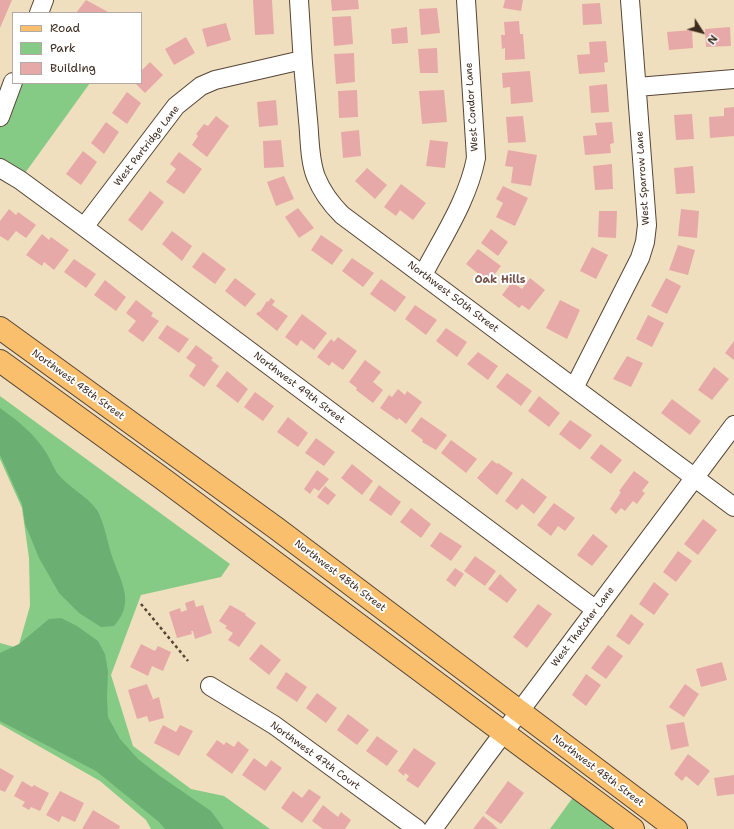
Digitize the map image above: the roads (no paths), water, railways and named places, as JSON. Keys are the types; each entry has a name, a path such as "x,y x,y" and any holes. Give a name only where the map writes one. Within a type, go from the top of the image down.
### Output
{"main road":[{"name":"Northwest 48th Street","path":"0,328 282,533 676,829"},
{"path":"0,361 163,479 633,829"}],"street":[{"path":"39,12 44,0"},
{"path":"299,0 302,60"},
{"name":"West Condor Lane","path":"423,275 466,191 476,158 466,0"},
{"name":"West Sparrow Lane","path":"574,388 640,258 645,242 646,225 630,0"},
{"name":"West Partridge Lane","path":"84,227 176,106 201,86 215,80 302,60"},
{"name":"Northwest 50th Street","path":"302,60 312,160 316,177 323,192 342,215 695,478"},
{"path":"637,87 734,80"},
{"path":"0,117 12,84"},
{"name":"Northwest 49th Street","path":"0,168 20,180 84,227 596,610"},
{"name":"West Thatcher Lane","path":"434,829 734,425"},
{"path":"695,478 734,507"},
{"name":"Northwest 47th Court","path":"210,686 274,725 417,829"}],"district":[{"name":"Oak Hills","path":"500,280"}]}
